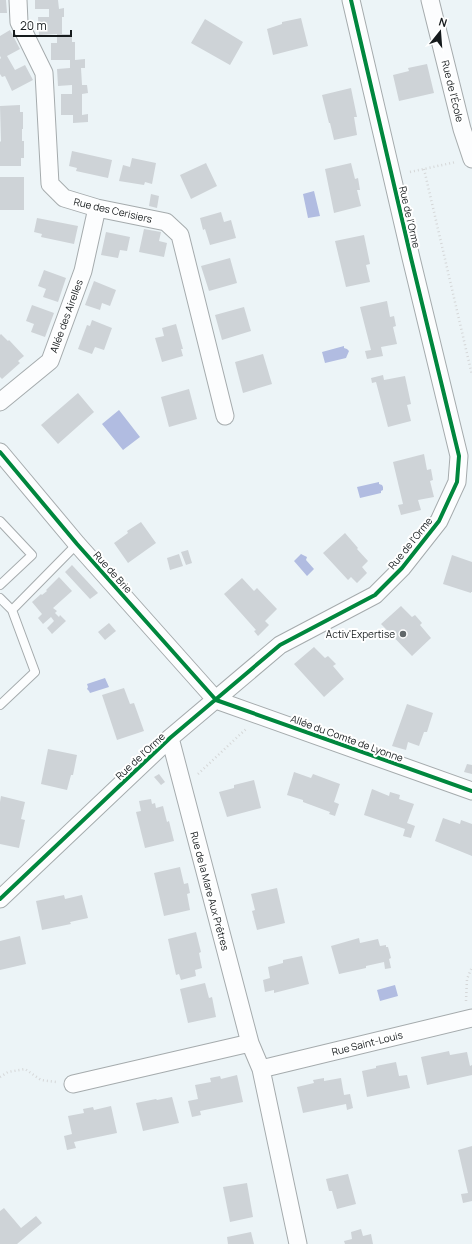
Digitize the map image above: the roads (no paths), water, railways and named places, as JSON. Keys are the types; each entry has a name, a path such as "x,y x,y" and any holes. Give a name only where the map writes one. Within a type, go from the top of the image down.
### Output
{"street":[{"name":"Rue des Cerisiers","path":"18,0 19,22 44,73 50,184 64,198 97,208 166,222 180,235 225,416"},
{"name":"Rue de l'Orme","path":"0,899 170,738 280,645 375,595 402,568 439,521 457,482 459,456 351,0"},
{"name":"Rue de l'École","path":"430,0 462,129 472,158"},
{"name":"Allée des Airelles","path":"0,402 50,361 83,271 97,208"},
{"name":"Rue de Brie","path":"0,452 77,544 216,700"},
{"name":"Allée du Comte de Lyonne","path":"216,700 472,791"},
{"name":"Rue de la Mare Aux Prêtres","path":"170,738 250,1043 261,1069 298,1244"},
{"name":"Rue Saint-Louis","path":"261,1069 468,1019"},
{"path":"73,1084 250,1043"}],"lane":[{"path":"0,521 32,555 0,585"},
{"path":"12,610 77,544"},
{"path":"0,598 12,610 35,672 0,705"}],"water":[{"path":"314,191 320,216 308,218 303,194"},
{"path":"344,346 344,348 349,351 346,358 325,363 322,352"},
{"path":"119,410 140,437 123,450 102,424"},
{"path":"379,482 379,484 383,487 381,493 360,498 357,487"},
{"path":"301,554 307,557 306,560 314,569 307,576 294,561"},
{"path":"105,678 109,687 90,693 87,689 87,684"},
{"path":"395,985 398,996 380,1001 377,990"}],"place":[{"name":"Activ'Expertise","path":"403,634"}]}
